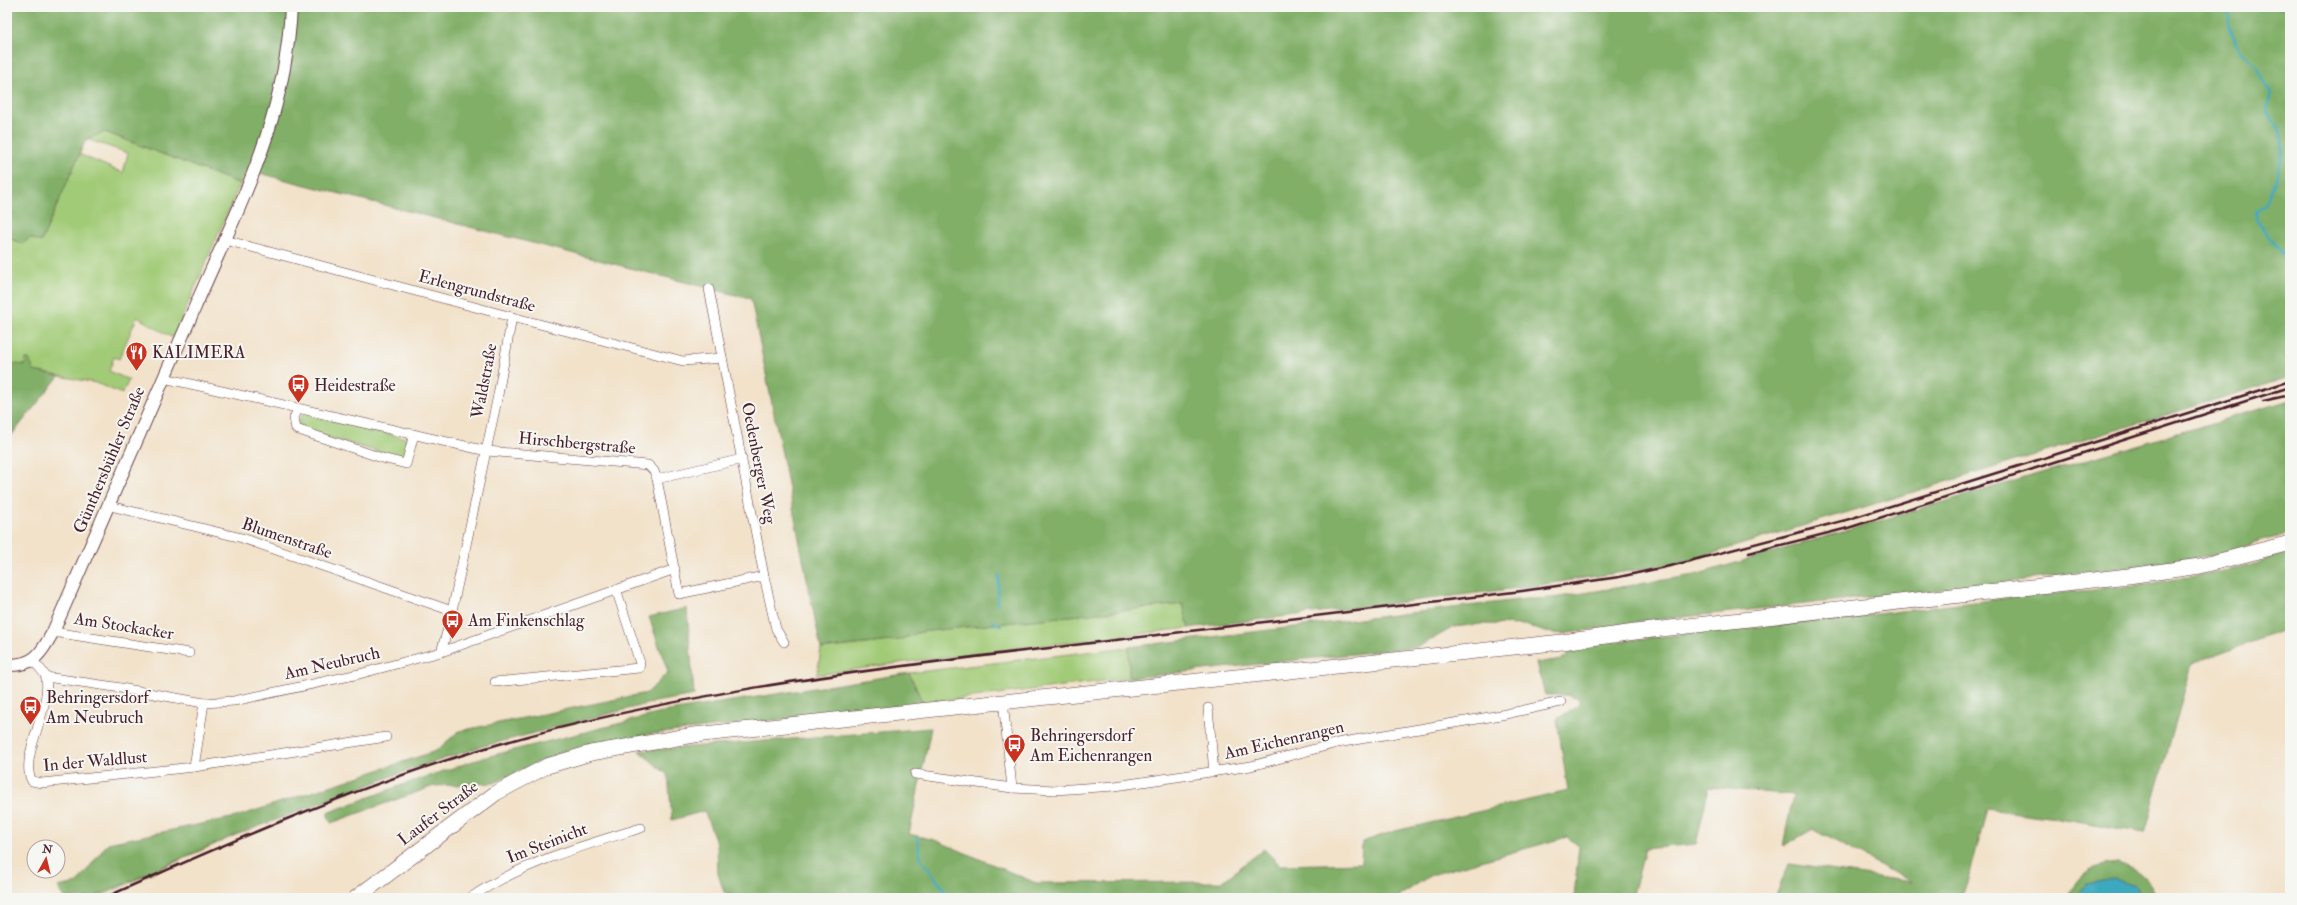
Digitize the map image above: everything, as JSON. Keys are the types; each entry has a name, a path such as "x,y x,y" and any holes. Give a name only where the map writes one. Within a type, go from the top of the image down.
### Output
{"main road":[{"name":"Laufer Straße","path":"356,898 496,793 547,766 591,752 694,735 1562,642 1634,632 2121,577 2200,566 2290,543"}],"street":[{"name":"Günthersbühler Straße","path":"33,661 44,648 53,632 110,506 260,157 275,114 282,85 291,7"},
{"name":"Erlengrundstraße","path":"225,240 683,361 722,358"},
{"name":"Oedenberger Weg","path":"709,289 764,576 776,629 784,642"},
{"name":"Waldstraße","path":"487,451 512,317"},
{"path":"164,378 487,451 452,611 441,652"},
{"path":"298,409 294,418 296,429 382,458 406,464 414,434"},
{"name":"Hirschbergstraße","path":"487,451 648,465 654,471 657,479"},
{"path":"742,459 657,479 664,521 679,594 764,576"},
{"name":"Blumenstraße","path":"110,506 242,538 452,611"},
{"name":"Am Neubruch","path":"46,677 101,684 204,703 234,701 296,688 441,652 675,569"},
{"path":"495,682 639,668 640,663 616,590"},
{"name":"Am Stockacker","path":"53,632 189,653"},
{"path":"7,665 19,666 33,661 46,677"},
{"name":"In der Waldlust","path":"46,677 46,692 39,728 29,757 28,775 32,781 42,783 194,767 386,737"},
{"path":"1003,701 1012,788"},
{"name":"Am Eichenrangen","path":"915,774 1012,788 1079,789 1251,766 1337,743 1508,714 1560,702"},
{"path":"194,767 204,703"},
{"path":"1208,708 1214,772"},
{"name":"Im Steinicht","path":"470,898 494,882 559,853 640,828"}],"green space":[{"path":"7,7 2290,7 2290,377 1681,563 1527,587 1189,628 1183,604 920,632 899,640 821,649 751,299 247,170 241,184 105,132 86,139 41,242 30,238 22,244 7,237"},
{"path":"105,132 240,184 173,338 137,317 119,359 114,357 109,371 129,380 122,394 96,383 34,371 25,365 7,363 7,237 22,244 30,237 41,242 79,154 123,173 128,153 86,139"},
{"path":"26,359 29,359 34,371 59,376 7,441 7,363 25,365"},
{"path":"2290,400 2290,533 2208,557 1993,584 1646,621 1563,634 1545,632 1525,625 1481,624 1454,627 1418,647 1129,678 1129,647 1526,599 1553,598 1695,575"},
{"path":"304,414 410,439 403,459 301,429 297,421"},
{"path":"2290,552 2290,628 2192,664 2145,833 2065,819 1987,809 1971,870 1961,898 1775,898 1789,864 1911,882 1813,829 1783,846 1793,795 1709,787 1696,844 1645,849 1632,898 1574,898 1579,846 1567,837 1431,875 1396,898 743,898 724,892 718,874 717,844 704,811 672,820 668,775 639,751 931,728 909,834 935,840 1036,883 1222,882 1264,849 1280,865 1361,863 1362,842 1395,831 1568,791 1557,719 1579,705 1579,699 1566,695 1545,695 1536,663 1562,659 1580,645 1853,617 2015,597 2135,586 2245,567"},
{"path":"1183,604 1189,628 906,662 817,675 821,649 899,640 920,632"},
{"path":"687,608 694,695 655,702 480,747 395,775 233,836 91,898 65,898 58,887 77,883 108,843 236,817 436,751 459,731 647,693 668,672 649,617"},
{"path":"1129,647 1129,678 923,703 909,673"},
{"path":"909,673 923,703 644,735 593,745 536,763 494,783 434,786 331,823 327,813 399,786 482,758 669,711"},
{"path":"233,836 97,898 91,898"},
{"path":"2119,863 2132,868 2147,880 2157,898 2143,898 2136,886 2086,884 2074,898 2066,898 2081,877 2093,869 2100,866"}],"water":[{"path":"2113,879 2136,886 2143,898 2074,898 2086,884"}],"waterway":[{"path":"2229,7 2229,24 2237,46 2257,67 2271,93 2267,112 2279,128 2284,147 2274,183 2265,205 2256,212 2257,220 2290,266"},
{"path":"997,604 999,575"},
{"path":"993,621 1001,626"},
{"path":"917,838 921,859 946,892"}],"railway":[{"path":"104,898 243,837 336,799 383,782 479,750 618,714 758,687 900,666 1522,591 1619,577 1674,565 1846,520 2290,381"},
{"path":"1749,553 1848,528 2290,387"},
{"path":"2263,401 2290,395"}],"place":[{"name":"KALIMERA","path":"137,372"},
{"name":"Heidestraße","path":"298,404"},
{"name":"Am Finkenschlag","path":"453,640"},
{"name":"Behringersdorf Am Neubruch","path":"30,726"},
{"name":"Behringersdorf Am Eichenrangen","path":"1015,764"}]}
